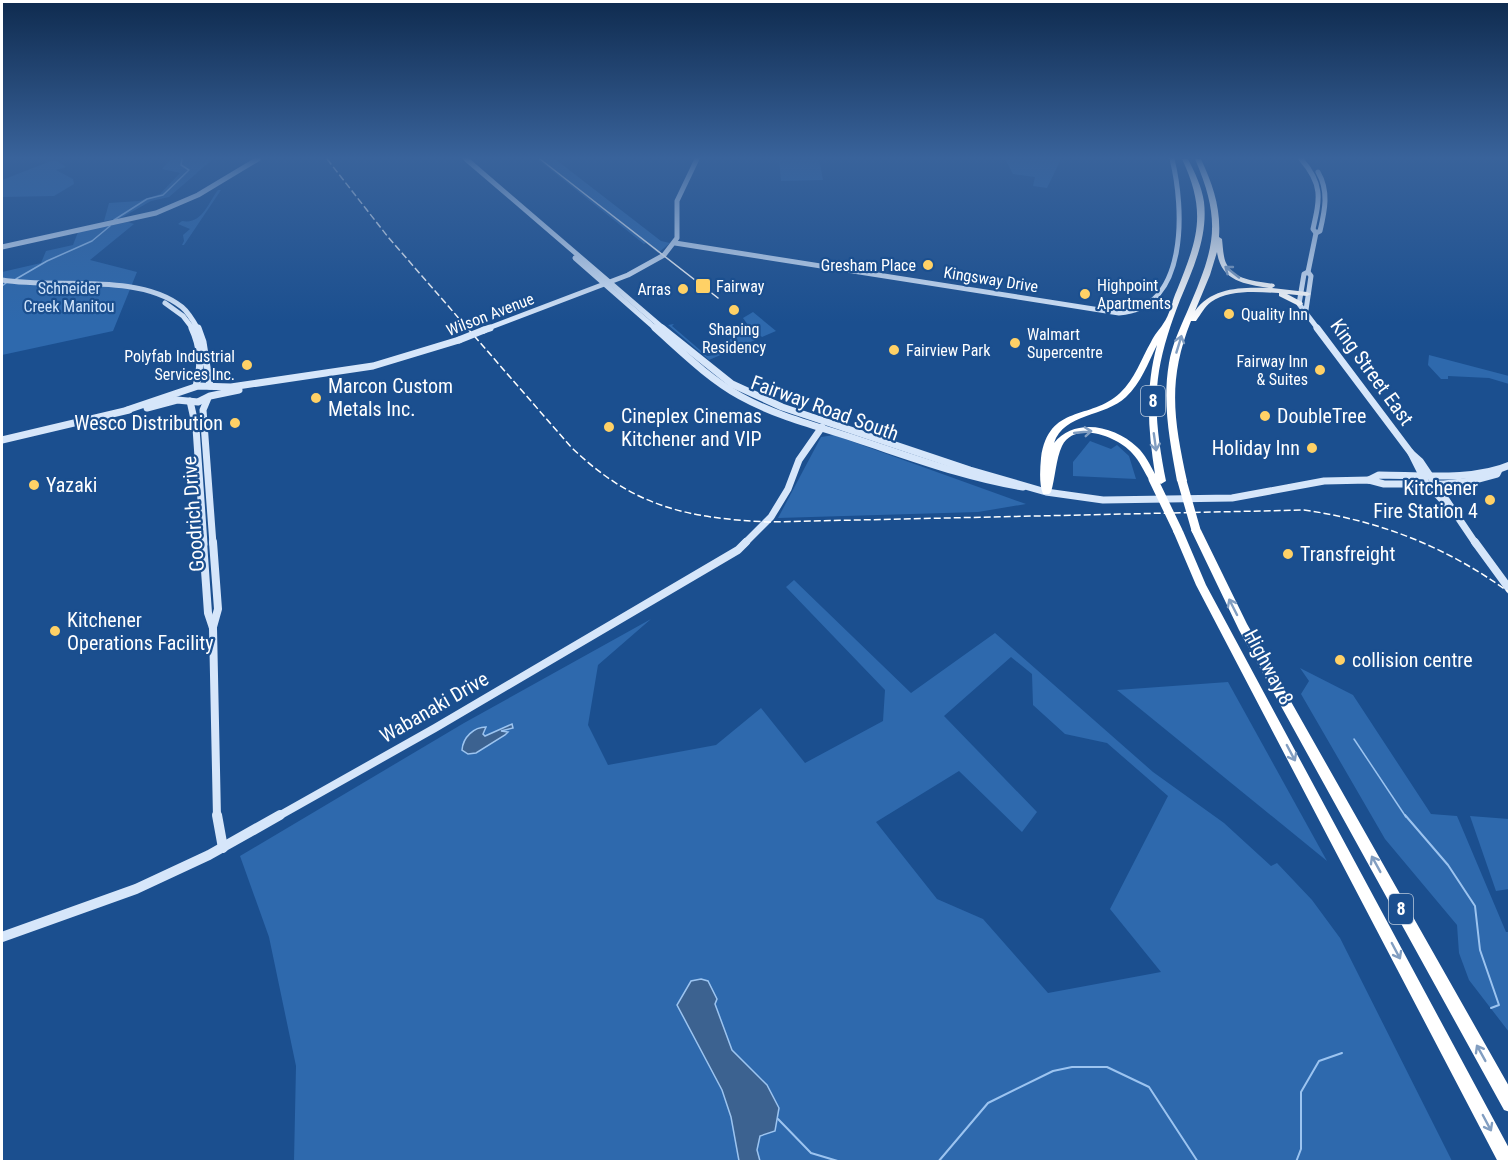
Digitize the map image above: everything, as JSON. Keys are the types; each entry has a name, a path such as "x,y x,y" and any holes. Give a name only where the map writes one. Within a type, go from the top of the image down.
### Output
{"highway":[{"name":"Highway 8","path":"1201,213 1199,239 1193,262 1168,322 1155,372 1152,420 1157,480 1206,594 1507,1161"},
{"name":"Highway 8","path":"1217,213 1213,259 1173,363 1170,419 1182,481 1196,530 1243,627 1509,1104"},
{"path":"1216,233 1223,264 1232,274 1254,283 1303,291"},
{"path":"1186,325 1209,299 1219,294 1303,291"},
{"path":"1273,292 1291,297 1303,307"},
{"path":"1046,492 1044,471 1056,430 1071,419 1108,405 1121,397 1134,384 1154,341 1168,322"},
{"path":"1046,492 1053,474 1057,445 1066,436 1089,430 1119,437 1133,447 1157,480"}],"main road":[{"path":"2,246 152,213"},
{"name":"Fairway Road South","path":"529,213 557,238 560,244 716,373 743,390 782,407 1027,488 1103,500 1209,500 1324,481 1369,480 1384,484 1432,484 1479,480 1497,474 1499,470"},
{"path":"675,243 678,230 677,213"},
{"name":"Kingsway Drive","path":"675,243 1119,313 1145,308 1155,297 1173,265 1180,242 1182,213"},
{"path":"1316,213 1313,229 1316,233"},
{"path":"1303,307 1303,291 1311,276 1308,272 1323,213"},
{"path":"2,241 45,232 58,232"},
{"name":"Wilson Avenue","path":"127,410 193,388 254,384 373,366 427,351 650,265 675,243"},
{"path":"2,280 17,285 110,288 132,292 165,303 189,322 196,336 200,369 193,388 186,395 189,400"},
{"name":"Fairway Road South","path":"607,283 718,382 767,408 992,482 1027,488"},
{"path":"2,285 120,286 158,295 171,301 190,315 201,334 206,374 214,392 209,397"},
{"name":"King Street East","path":"1303,307 1411,453 1412,461 1426,475 1441,502 1451,509 1509,590"},
{"path":"2,440 127,410 189,400 198,402 209,397 248,388 254,384"},
{"name":"Goodrich Drive","path":"209,397 203,410 218,609 213,628"},
{"name":"Goodrich Drive","path":"189,400 196,429 208,613 213,628 217,714 215,807 223,848"},
{"name":"Wabanaki Drive","path":"2,937 136,889 223,848 435,728 738,550 771,517 788,489 799,460 822,427"},
{"name":"Fairway Road South","path":"1369,480 1379,475 1426,475 1499,470 1509,465"}],"green space":[{"path":"106,213 129,213 121,218 104,221"},
{"path":"205,213 182,245 183,235 190,229 178,224 182,221 195,220"},
{"path":"605,213 625,213 661,241 670,243 658,253 646,243 644,244"},
{"name":"Schneider Creek Manitou","path":"128,222 134,224 90,260 137,272 113,331 2,355 2,272 41,263 46,251 73,245 78,232"},
{"path":"753,312 776,331 762,337 743,318"},
{"path":"674,324 672,326 707,356 715,355 738,331 735,330 737,328 755,340 709,360 668,325"},
{"path":"1429,355 1509,376 1509,384 1489,378 1448,376 1448,379 1441,379 1428,365"},
{"path":"834,435 1026,504 978,512 778,518 821,437"},
{"path":"1090,441 1111,449 1117,445 1129,456 1136,479 1073,476 1073,462"},
{"path":"794,580 911,693 995,633 1153,772 1224,823 1271,866 1277,863 1312,900 1340,938 1452,1161 760,1161 757,1150 760,1136 775,1131 779,1108 732,1050 715,1004 677,1005 722,1090 731,1117 739,1161 294,1161 296,1066 269,937 240,856 464,723 651,619 598,665 588,725 608,765 716,745 761,708 805,763 883,721 885,690 786,587","holes":["1011,657 1032,674 1033,705 1065,734 1107,743 1168,796 1110,909 1161,972 1048,993 983,919 937,899 876,822 959,771 1022,832 1037,812 944,716"]},
{"path":"1300,668 1353,695 1431,814 1457,816 1506,932 1509,932 1509,1032 1469,980 1459,953 1457,925 1385,839 1301,694 1309,681"},
{"path":"1228,682 1327,861 1117,690"},
{"path":"1470,816 1509,819 1509,889 1496,891"}],"shaded area":[{"path":"512,724 513,728 501,731 508,732 505,735 476,753 468,754 462,750 467,737 477,729 486,727 483,734 485,736"},
{"path":"701,979 708,981 717,999 715,1004 732,1050 767,1085 779,1108 775,1131 760,1136 757,1150 760,1161 739,1161 731,1117 722,1090 677,1005 691,981"}],"waterway":[{"path":"114,220 125,213"},
{"path":"16,279 47,261 92,241 110,226"},
{"path":"2,286 6,283"},
{"path":"1354,739 1406,817"},
{"path":"1405,815 1448,865 1475,906 1480,950 1499,1005 1491,1008"},
{"path":"1296,1162 1301,1149 1301,1092 1319,1061 1342,1053"},
{"path":"938,1162 988,1103 1053,1071 1072,1067 1107,1067 1149,1087 1198,1162"},
{"path":"778,1119 811,1153 841,1162"}],"tram line":[{"path":"610,213 718,298"}],"railway":[{"path":"369,213 571,447 616,483 638,496 661,505 711,517 768,522 1304,510 1360,521 1412,538 1462,562 1510,593"}],"place":[{"name":"Gresham Place","path":"928,265"},
{"name":"Fairway","path":"703,286"},
{"name":"Arras","path":"683,289"},
{"name":"Highpoint Apartments","path":"1085,294"},
{"name":"Shaping Residency","path":"734,310"},
{"name":"Quality Inn","path":"1229,314"},
{"name":"Walmart Supercentre","path":"1015,343"},
{"name":"Fairview Park","path":"894,350"},
{"name":"Polyfab Industrial Services Inc.","path":"247,365"},
{"name":"Fairway Inn & Suites","path":"1320,370"},
{"name":"Marcon Custom Metals Inc.","path":"316,398"},
{"name":"DoubleTree","path":"1265,416"},
{"name":"Wesco Distribution","path":"235,423"},
{"name":"Cineplex Cinemas Kitchener and VIP","path":"609,427"},
{"name":"Holiday Inn","path":"1312,448"},
{"name":"Yazaki","path":"34,485"},
{"name":"Kitchener Fire Station 4","path":"1490,500"},
{"name":"Transfreight","path":"1288,554"},
{"name":"Kitchener Operations Facility","path":"55,631"},
{"name":"collision centre","path":"1340,660"}]}
